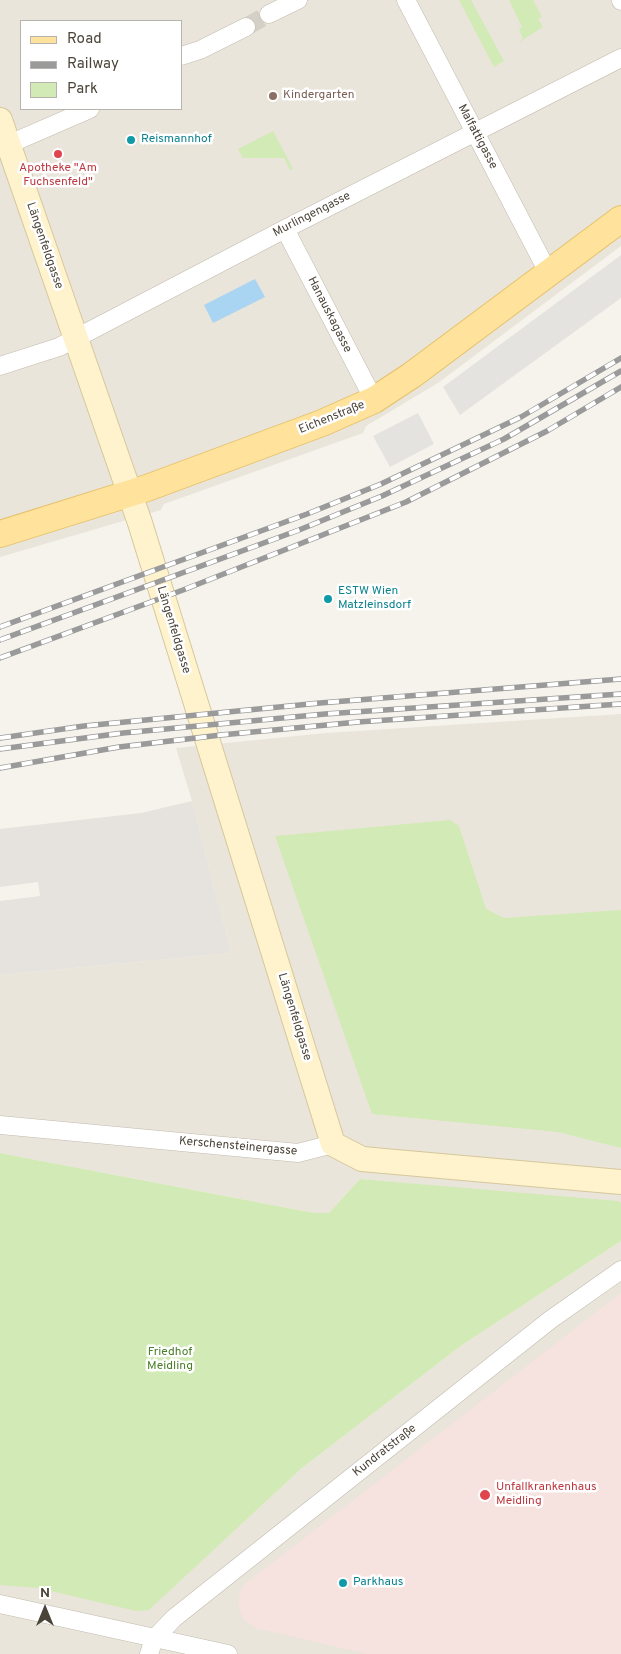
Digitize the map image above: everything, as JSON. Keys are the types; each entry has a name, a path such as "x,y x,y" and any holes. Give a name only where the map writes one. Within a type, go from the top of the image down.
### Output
{"main road":[{"name":"Eichenstraße","path":"0,534 130,493 322,424 374,400 412,376 621,220"}],"street":[{"path":"269,14 298,0"},
{"name":"Malfattigasse","path":"406,0 549,274"},
{"path":"182,56 200,50 246,28"},
{"name":"Murlingengasse","path":"0,366 59,347 285,229 621,58"},
{"path":"4,146 88,110"},
{"name":"Längenfeldgasse","path":"0,120 4,146 76,338 130,493 333,1144"},
{"name":"Hanauskagasse","path":"285,229 374,400"},
{"name":"Kerschensteinergasse","path":"0,1125 298,1153 333,1144"},
{"path":"333,1144 362,1159 621,1182"},
{"name":"Kundratstraße","path":"151,1646 174,1618 550,1320 621,1270"},
{"path":"0,1604 151,1646 228,1654"}],"shaded area":[{"path":"0,0 621,0 621,246 438,383 366,426 363,433 164,504 161,510 0,557"},
{"path":"621,255 621,298 460,415 443,387"},
{"path":"418,413 434,444 390,467 373,436"},
{"path":"621,714 621,1203 360,1179 329,1213 314,1213 0,1153 0,975 231,953 192,801 176,748 326,733"},
{"path":"192,801 231,953 0,975 0,901 40,896 38,882 0,887 0,829 141,813"},
{"path":"621,1241 621,1654 0,1654 0,1568 155,1604 302,1468 462,1345"},
{"path":"621,1293 621,1654 368,1654 256,1628 244,1620 239,1609 239,1596 245,1584"}],"green space":[{"path":"459,0 471,0 504,61 494,67"},
{"path":"509,0 533,0 542,17 538,19 543,27 518,43 523,38 519,29 522,27"},
{"path":"273,131 293,169 290,170 284,158 243,158 238,149"},
{"path":"450,820 459,826 486,909 504,918 621,910 621,1148 558,1132 372,1114 275,836"},
{"name":"Friedhof Meidling","path":"0,1153 314,1213 329,1213 360,1179 618,1201 621,1203 621,1241 462,1345 302,1468 149,1610 136,1611 38,1588 0,1585"}],"water":[{"path":"255,279 265,297 213,323 204,305"}],"tunnel":[{"path":"246,27 269,14"}],"railway":[{"path":"0,627 307,514 381,484 521,417 621,358"},
{"path":"0,640 299,530 382,496 504,439 621,371"},
{"path":"0,658 183,590 406,502 547,431 621,387"},
{"path":"0,738 84,726 320,703 621,679"},
{"path":"0,749 123,733 325,714 621,694"},
{"path":"0,768 119,747 221,735 358,722 621,704"}],"place":[{"name":"Kindergarten","path":"273,96"},
{"name":"Reismannhof","path":"131,140"},
{"name":"Apotheke \"Am Fuchsenfeld\"","path":"58,154"},
{"name":"ESTW Wien Matzleinsdorf","path":"328,599"},
{"name":"Unfallkrankenhaus Meidling","path":"485,1495"},
{"name":"Parkhaus","path":"343,1583"}]}
